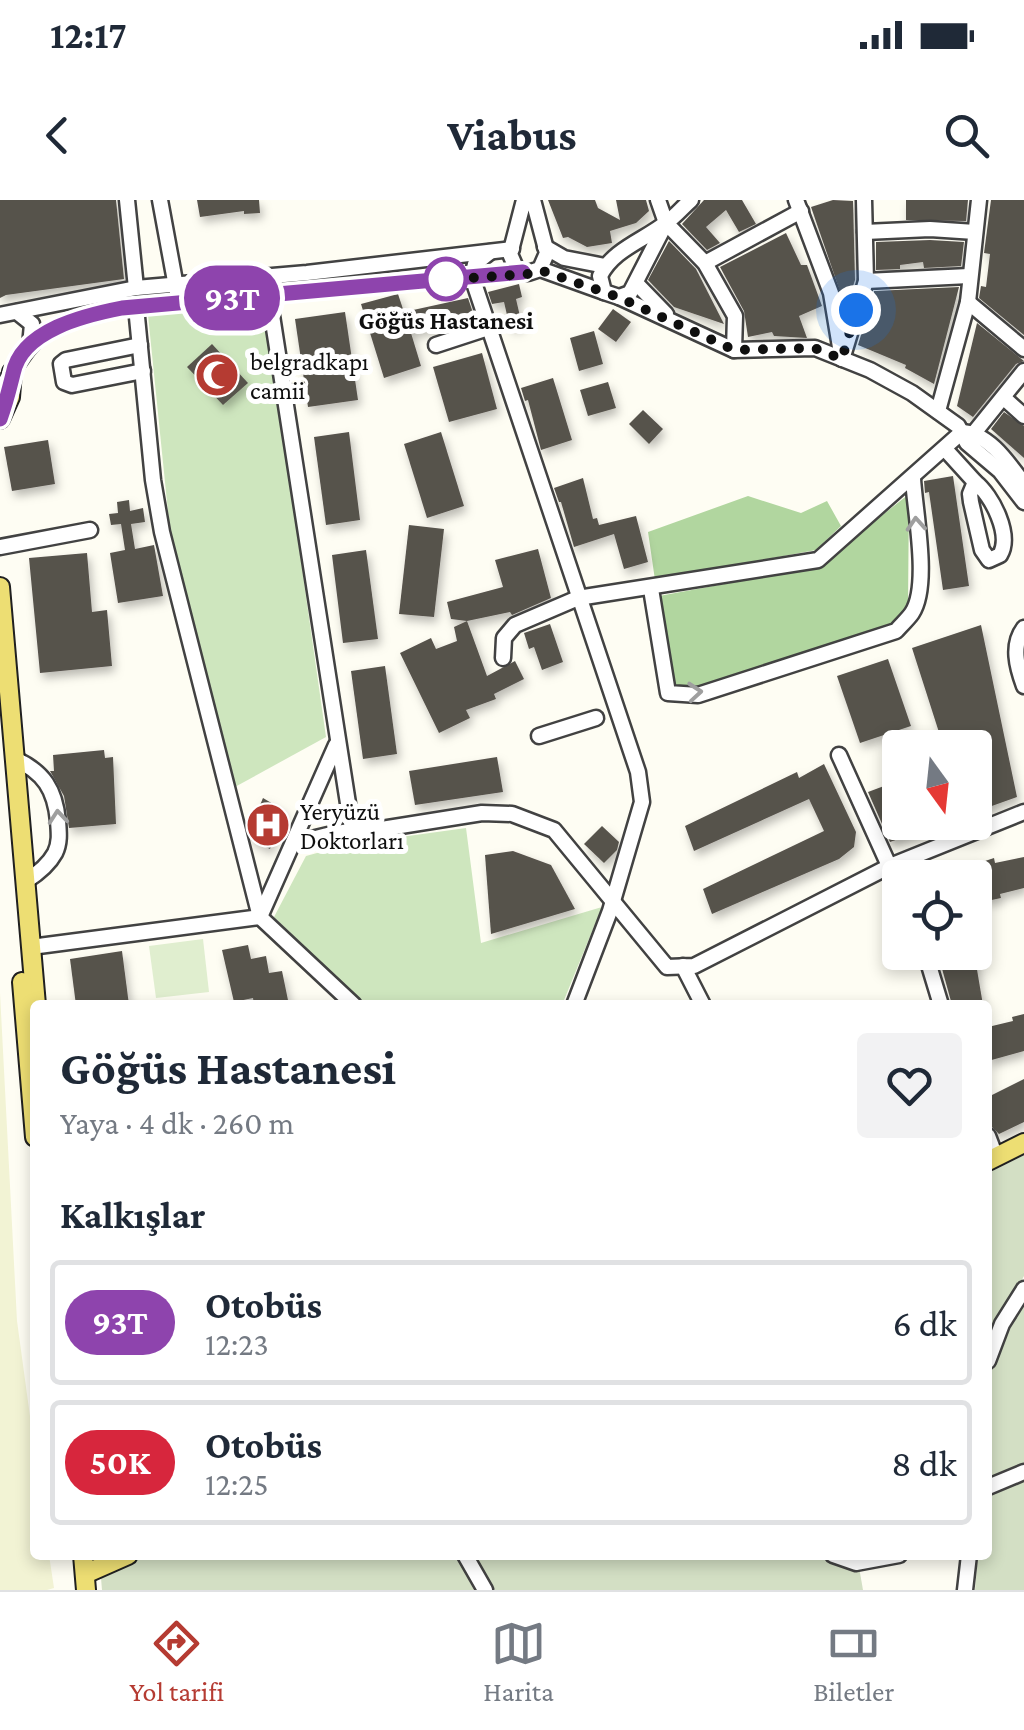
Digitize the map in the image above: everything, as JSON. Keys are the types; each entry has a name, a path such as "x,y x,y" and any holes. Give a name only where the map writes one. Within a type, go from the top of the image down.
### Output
{"main road":[{"path":"0,419 10,397 12,372"},
{"path":"0,588 36,1000"},
{"path":"0,723 30,1078"},
{"path":"992,1159 1024,1143"},
{"path":"81,1580 119,1560"}],"street":[{"path":"127,200 136,288"},
{"path":"160,200 178,303"},
{"path":"523,272 514,266 513,246 524,200"},
{"path":"533,200 546,259 540,270"},
{"path":"658,200 666,224 704,263 736,316 734,350"},
{"path":"611,294 600,276 608,265 636,240 666,224 691,200"},
{"path":"842,359 866,280 864,200"},
{"path":"938,411 968,302 980,200"},
{"path":"704,263 798,205 831,293 842,359"},
{"path":"611,294 630,293 666,224"},
{"path":"866,232 975,232"},
{"path":"0,315 136,288 490,252 531,237 564,258 608,265 626,263 670,318"},
{"path":"490,252 474,264 472,277 638,772 642,802 612,902 576,1000"},
{"path":"0,389 29,347 74,320 136,307 540,270 670,318 734,350 814,348 870,370 994,448 1024,484"},
{"path":"866,280 969,276"},
{"path":"266,277 352,829"},
{"path":"968,302 1024,349"},
{"path":"136,307 162,532 260,917 349,1000"},
{"path":"17,312 32,324 29,347"},
{"path":"436,345 488,328"},
{"path":"140,345 66,360 62,369 64,382 72,386 142,371"},
{"path":"502,658 504,638 516,625 578,598 818,560 968,432 1004,398 1024,371"},
{"path":"1004,398 1024,416"},
{"path":"968,432 968,443 1000,471 1024,502"},
{"path":"945,448 991,499 1005,542 1000,555 989,560 982,550 970,502 975,482"},
{"path":"651,589 668,693 698,695 896,630 913,613 918,599 913,479"},
{"path":"0,548 90,530"},
{"path":"1024,628 1017,636 1016,651 1024,686"},
{"path":"539,736 596,718"},
{"path":"260,917 336,745"},
{"path":"839,755 887,860"},
{"path":"15,759 31,767 54,792 60,838 56,852 26,882"},
{"path":"293,843 352,829 368,831 482,812 512,814 554,830 667,967 694,966 882,870"},
{"path":"905,860 1024,812"},
{"path":"31,946 260,917"},
{"path":"683,966 700,1000"},
{"path":"930,970 939,1000"},
{"path":"992,1350 1002,1324 1024,1289"},
{"path":"992,1485 1024,1472"},
{"path":"467,1560 485,1590"},
{"path":"847,1560 872,1560"},
{"path":"965,1590 968,1560"}],"green space":[{"path":"265,308 326,737 233,788 171,541 148,315"},
{"path":"909,494 908,606 895,624 698,687 673,686 659,596 817,567"},
{"path":"748,496 801,513 827,501 841,526 816,550 655,580 648,532"},
{"path":"466,828 481,943 602,907 564,1000 361,1000 274,917 306,856 350,844"},
{"path":"203,939 209,992 156,998 149,946"},
{"path":"0,993 17,1321 30,1416 30,1560 50,1560 54,1588 0,1590"},
{"path":"1024,1155 1024,1276 992,1336 992,1171"},
{"path":"1024,1304 1024,1467 992,1480 992,1368 1008,1329"},
{"path":"1024,1476 1024,1590 975,1590 978,1560 992,1560 992,1489"},
{"path":"136,1560 459,1560 474,1590 102,1590 101,1578"},
{"path":"478,1560 839,1560 859,1567 863,1590 495,1590"}],"building":[{"path":"0,200 116,200 124,279 0,298"},
{"path":"197,200 259,200 260,213 244,211 200,217"},
{"path":"548,200 595,200 598,208 620,220 616,200 646,200 649,211 636,223 610,231 612,243 587,247 563,238"},
{"path":"704,200 742,200 756,224 739,232 726,210 706,227 720,243 707,250 682,224"},
{"path":"833,200 853,201 855,280 849,299 843,300 811,207"},
{"path":"906,200 968,200 966,221 906,220"},
{"path":"991,200 1024,200 1024,335 979,298 981,286 986,287 990,254 984,253"},
{"path":"786,233 801,265 807,265 822,306 799,316 807,338 774,336 772,332 748,337 744,311 720,267"},
{"path":"669,241 696,269 724,324 674,307 648,280"},
{"path":"876,242 964,242 961,266 924,268 923,262 900,265 900,269 876,270"},
{"path":"519,284 522,297 516,299 522,325 510,328 504,302 492,304 488,292"},
{"path":"959,287 934,384 905,368 906,365 858,345 874,291"},
{"path":"398,294 404,312 468,298 475,319 411,333 421,366 384,378 361,304"},
{"path":"613,309 631,322 616,342 598,329"},
{"path":"345,312 358,400 308,407 295,319"},
{"path":"977,323 1024,361 1016,364 973,417 957,406"},
{"path":"594,331 603,364 579,371 570,338"},
{"name":"belgradkapı camii","path":"212,344 248,383 223,405 187,367"},
{"path":"482,353 497,409 449,422 433,367"},
{"path":"553,378 572,440 541,450 521,388"},
{"path":"608,382 616,408 588,416 580,390"},
{"path":"643,410 663,429 649,444 629,424"},
{"path":"1004,412 1024,426 1024,458 991,429"},
{"path":"349,432 360,520 326,525 314,437"},
{"path":"441,432 464,506 427,518 404,444"},
{"path":"48,440 55,484 12,491 4,447"},
{"path":"953,476 969,586 943,590 929,492 925,493 924,481"},
{"path":"583,478 593,519 597,518 599,525 636,516 648,562 624,569 614,534 574,547 554,488"},
{"path":"129,500 130,511 143,508 145,522 131,524 135,549 154,545 163,596 118,603 110,553 125,550 121,524 111,525 109,514 118,513 117,502"},
{"path":"409,525 444,529 434,617 399,614"},
{"path":"538,549 551,598 512,615 510,612 467,621 451,619 447,602 503,587 495,560"},
{"path":"366,550 378,639 343,643 332,555"},
{"path":"87,553 92,612 107,610 112,666 40,673 29,558"},
{"path":"467,621 487,676 515,661 524,679 494,694 496,699 466,710 470,718 439,733 400,653 431,638 436,649 457,641 454,627"},
{"path":"550,624 563,662 542,670 524,633"},
{"path":"981,625 1017,797 992,806 992,730 938,730 912,648"},
{"path":"888,659 911,726 882,730 882,736 860,743 837,676"},
{"path":"385,666 397,754 363,759 351,671"},
{"path":"104,750 105,758 113,757 116,824 69,828 64,796 50,771 54,771 53,755"},
{"path":"497,757 503,792 415,805 409,771"},
{"path":"824,764 856,832 854,847 839,859 712,914 703,889 824,831 809,799 694,851 685,826 797,772 799,778"},
{"path":"882,787 882,824 868,792"},
{"path":"263,798 285,811 270,849 251,840 249,831"},
{"path":"602,826 619,842 617,850 604,863 584,844"},
{"path":"513,851 551,865 575,909 491,934 485,855"},
{"path":"1024,857 1024,888 992,900 992,860 988,860 994,858 995,863"},
{"path":"248,945 251,959 266,956 269,973 282,971 288,1000 234,1000 222,950"},
{"path":"122,951 128,1000 75,1000 70,959"},
{"path":"942,970 977,970 982,1000 951,1000"},
{"path":"1024,1014 1024,1051 992,1060 992,1026 1013,1021 1012,1017"},
{"path":"1024,1079 1024,1122 999,1134 992,1127 992,1095"}],"bus line":[{"name":"93T","path":"0,419 10,397 12,372 29,347 56,328 93,314 122,308 523,272"}],"place":[{"name":"Göğüs Hastanesi","path":"446,279"},
{"name":"belgradkapı camii","path":"217,375"},
{"name":"Yeryüzü Doktorları","path":"268,825"}],"route":[{"path":"446,279 442,280 540,270 670,318 734,350 814,348 842,359 856,310"}]}
